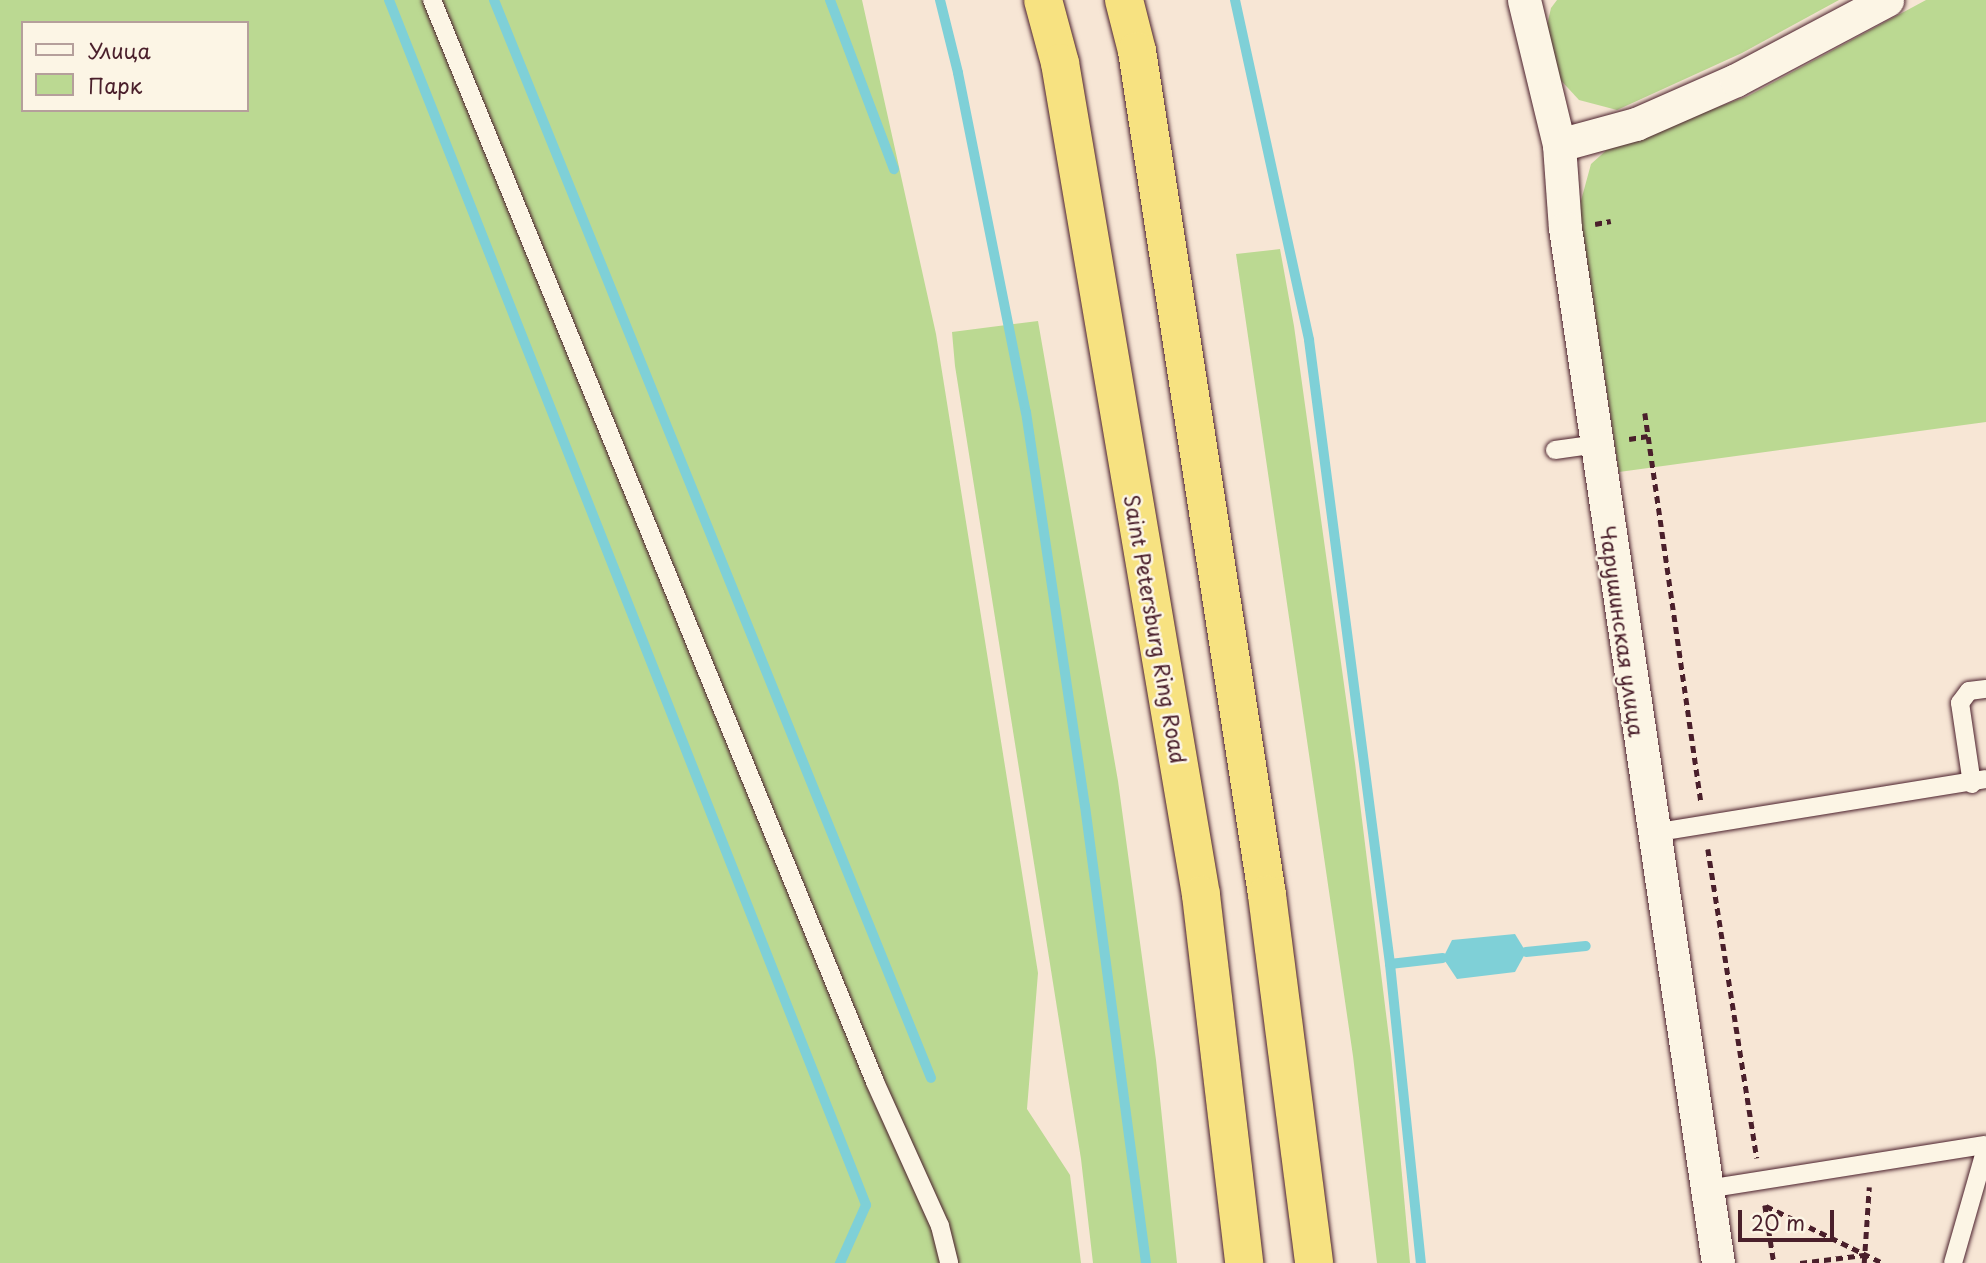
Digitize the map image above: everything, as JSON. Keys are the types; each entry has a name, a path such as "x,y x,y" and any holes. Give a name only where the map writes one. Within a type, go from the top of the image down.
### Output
{"highway":[{"name":"Saint Petersburg Ring Road","path":"1043,0 1060,63 1201,895 1244,1263"},
{"path":"1124,0 1137,51 1267,895 1314,1263"}],"street":[{"name":"Чарушинская улица","path":"1524,0 1559,145 1565,228 1718,1263"},
{"path":"1559,145 1636,124 1736,80 1887,0"}],"lane":[{"path":"432,0 870,1069 940,1226 949,1263"},
{"path":"1555,450 1597,444"},
{"path":"1653,833 1979,782 1960,703 1969,691 1986,689"},
{"path":"1707,1189 1986,1147 1953,1263"}],"path":[{"path":"1645,413 1704,824 1774,1263"},
{"path":"1864,1263 1871,1164"},
{"path":"1765,1206 1883,1263"},
{"path":"1800,1263 1865,1255"}],"green space":[{"path":"0,0 862,0 936,334 1038,973 1027,1109 1070,1175 1081,1263 0,1263"},
{"path":"1557,0 1839,0 1742,53 1617,110 1579,100 1556,75 1545,34 1551,8"},
{"path":"1926,0 1986,0 1986,422 1619,472 1579,208 1591,164 1610,147 1748,96"},
{"path":"1280,249 1294,326 1355,763 1391,1054 1410,1263 1377,1263 1353,1056 1236,254"},
{"path":"1038,321 1118,781 1156,1060 1177,1263 1093,1263 1081,1159 955,366 952,332"}],"water":[{"path":"1515,934 1526,952 1515,972 1457,979 1443,958 1452,940"}],"waterway":[{"path":"389,0 866,1205 840,1263"},
{"path":"494,0 931,1078"},
{"path":"830,0 894,169"},
{"path":"940,0 958,73 1026,412 1085,806 1146,1263"},
{"path":"1235,0 1309,340 1390,964 1421,1263"},
{"path":"1526,952 1586,946"},
{"path":"1390,964 1443,958"}]}
